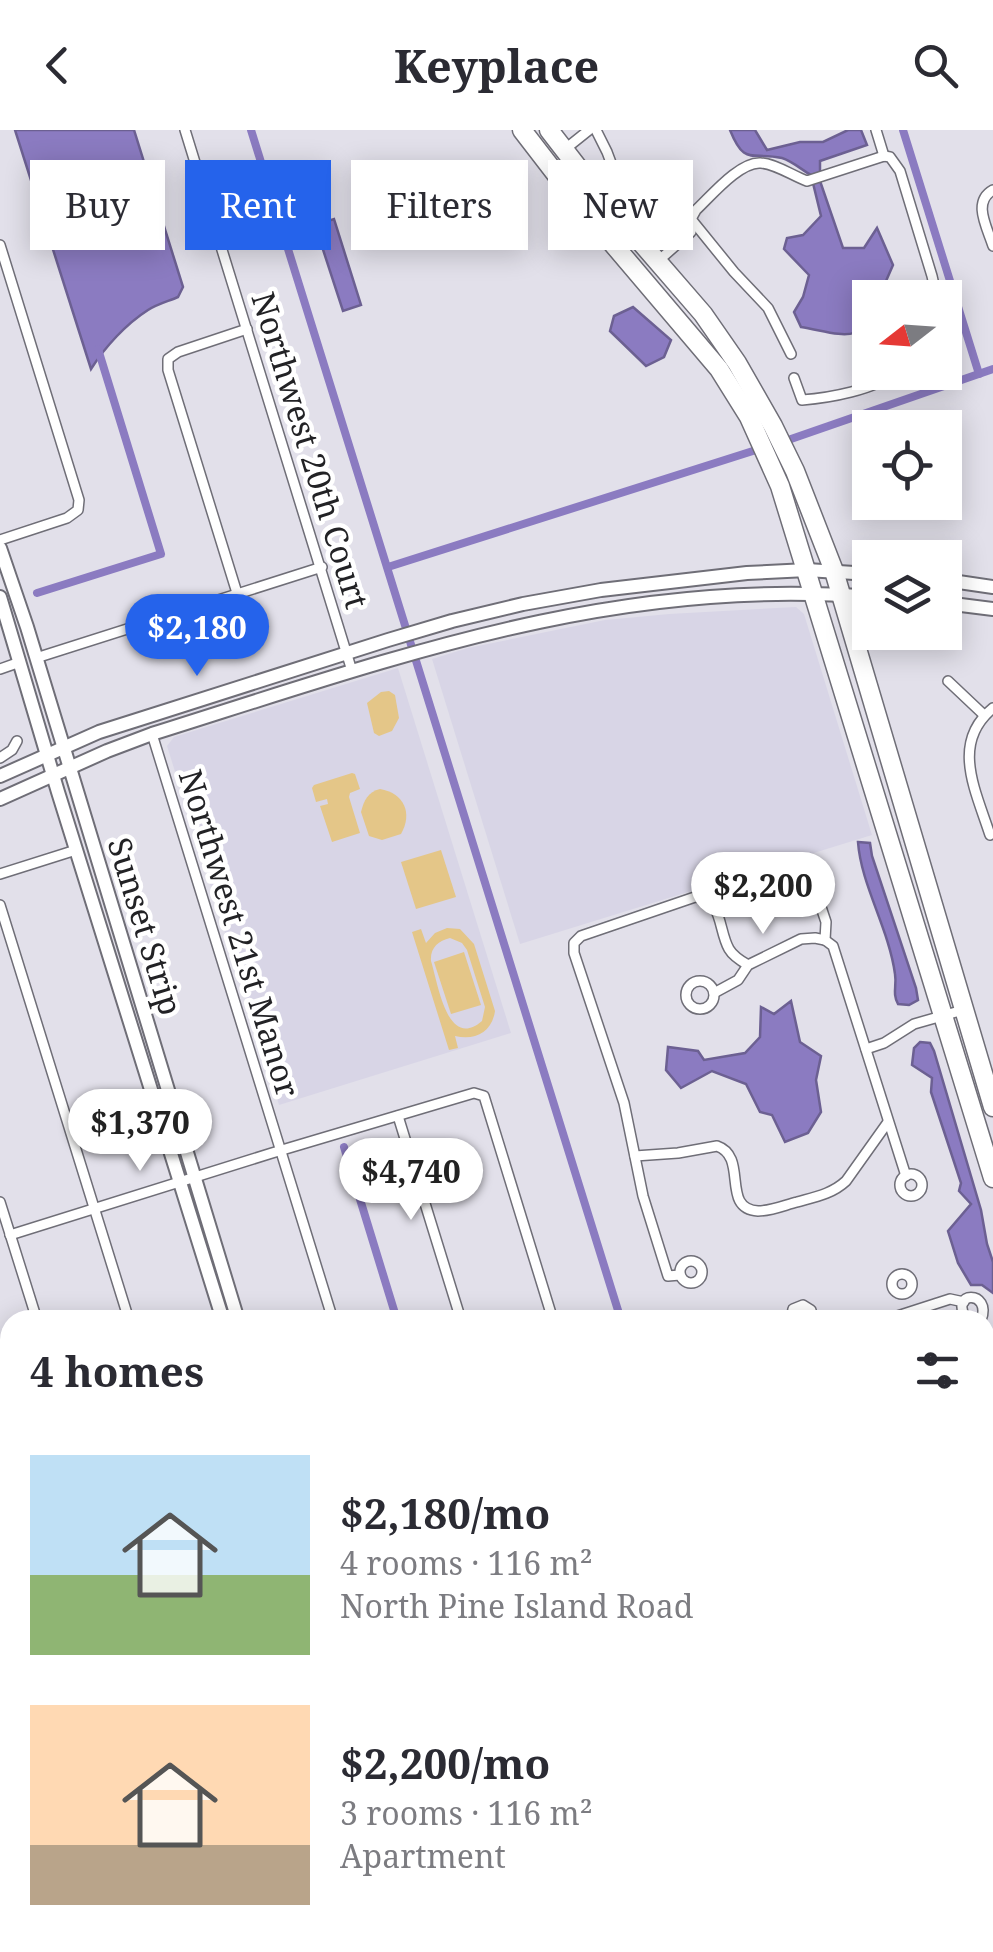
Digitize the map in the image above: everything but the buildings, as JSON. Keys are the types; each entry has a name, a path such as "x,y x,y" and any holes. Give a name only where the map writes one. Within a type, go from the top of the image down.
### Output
{"highway":[{"path":"522,130 578,204 718,369 753,426 774,472 993,1178"},
{"path":"549,130 703,314 737,363 791,462 834,571 993,1107"}],"main road":[{"name":"Sunset Strip","path":"0,548 68,768 187,1180 220,1310"},
{"path":"0,776 126,723 388,640 523,604 672,580 807,570 852,572"},
{"path":"962,582 993,587"},
{"path":"0,799 152,734 392,659 526,624 690,597 762,592 852,595"},
{"name":"Sunset Strip","path":"0,596 76,850 234,1310"},
{"path":"962,605 993,609"}],"street":[{"name":"Northwest 20th Court","path":"185,130 352,671"},
{"path":"564,150 592,130 610,160"},
{"path":"876,130 884,156"},
{"path":"693,215 746,166 760,162 807,182 890,157 900,171 933,280"},
{"path":"991,190 983,197 982,205 993,246"},
{"path":"693,221 768,308 791,354"},
{"path":"0,244 79,500 78,510 68,518 0,540"},
{"path":"653,257 658,250"},
{"path":"236,593 168,360 178,352 248,330"},
{"path":"794,378 802,400 852,390"},
{"path":"36,658 322,567"},
{"path":"0,669 20,662"},
{"path":"948,681 989,711 971,737 968,750 971,776 990,835"},
{"name":"Northwest 21st Manor","path":"152,734 331,1310"},
{"path":"0,758 17,741"},
{"path":"0,874 76,850"},
{"path":"680,1275 668,1276 643,1196 624,1103 574,943 580,936 702,897 715,906 731,952 748,965"},
{"path":"820,901 826,940"},
{"path":"0,905 126,1310"},
{"path":"714,994 738,980 748,965 801,939 826,940 832,946 906,1176"},
{"path":"866,1049 914,1024 963,1010"},
{"path":"10,1235 474,1093 484,1096 550,1310"},
{"path":"398,1116 458,1310"},
{"path":"635,1156 724,1148 732,1158 740,1201 748,1209 762,1211 838,1188 888,1122"},
{"path":"0,1202 34,1310"},
{"path":"905,1293 910,1310"},
{"path":"917,1310 950,1299 964,1302 975,1297 990,1305"},
{"path":"963,1310 964,1302"}],"shaded area":[{"path":"15,130 134,130 143,160 30,160 30,177"},
{"path":"730,130 755,130 767,150 800,142 823,142 848,130 861,130 867,145 820,161 820,181 843,248 864,248 877,228 893,265 886,280 852,280 852,333 801,327 794,312 809,275 784,249 787,238 803,235 821,216 811,175 782,158 745,153"},
{"path":"334,219 361,305 343,311 323,250 331,250"},
{"path":"165,229 183,287 178,297 132,322 91,369 53,250 165,250"},
{"path":"633,307 671,340 664,357 646,366 610,331 614,316"},
{"path":"796,607 804,614 872,835 520,944 432,659 605,620"},
{"path":"398,668 511,1033 279,1105 167,746 174,737"},
{"path":"389,691 395,695 399,718 392,731 379,736 374,733 367,703"},
{"path":"352,773 360,789 349,797 360,833 332,842 320,806 328,804 327,799 316,802 312,788"},
{"path":"380,789 400,799 406,812 401,834 382,840 369,836 361,812 367,797"},
{"path":"858,842 870,843 916,988 918,1000 909,1005 898,1004 896,1000 892,957 864,874"},
{"path":"441,850 456,897 416,909 401,862"},
{"path":"447,928 460,929 474,944 495,1011 486,1029 476,1036 455,1036 458,1048 449,1050 412,932 421,929 426,943","holes":["450,938 462,943 485,1007 482,1021 470,1028 452,1021 431,961 433,949 442,941"]},
{"path":"464,952 481,1005 451,1014 434,962"},
{"path":"791,1001 800,1042 821,1056 816,1080 821,1112 808,1133 785,1142 772,1115 760,1112 746,1084 712,1071 681,1088 666,1070 668,1047 698,1051 704,1060 745,1053 760,1037 761,1007 774,1014"},
{"path":"920,1042 930,1043 934,1051 981,1210 993,1262 993,1293 982,1285 971,1285 958,1263 948,1231 971,1204 959,1191 961,1183 931,1092 932,1078 912,1065 914,1048"}],"waterway":[{"path":"251,130 618,1310"},
{"path":"903,130 979,374"},
{"path":"37,593 161,554 98,349"},
{"path":"791,439 993,369"},
{"path":"388,567 756,450"},
{"path":"344,1147 394,1310"}]}
